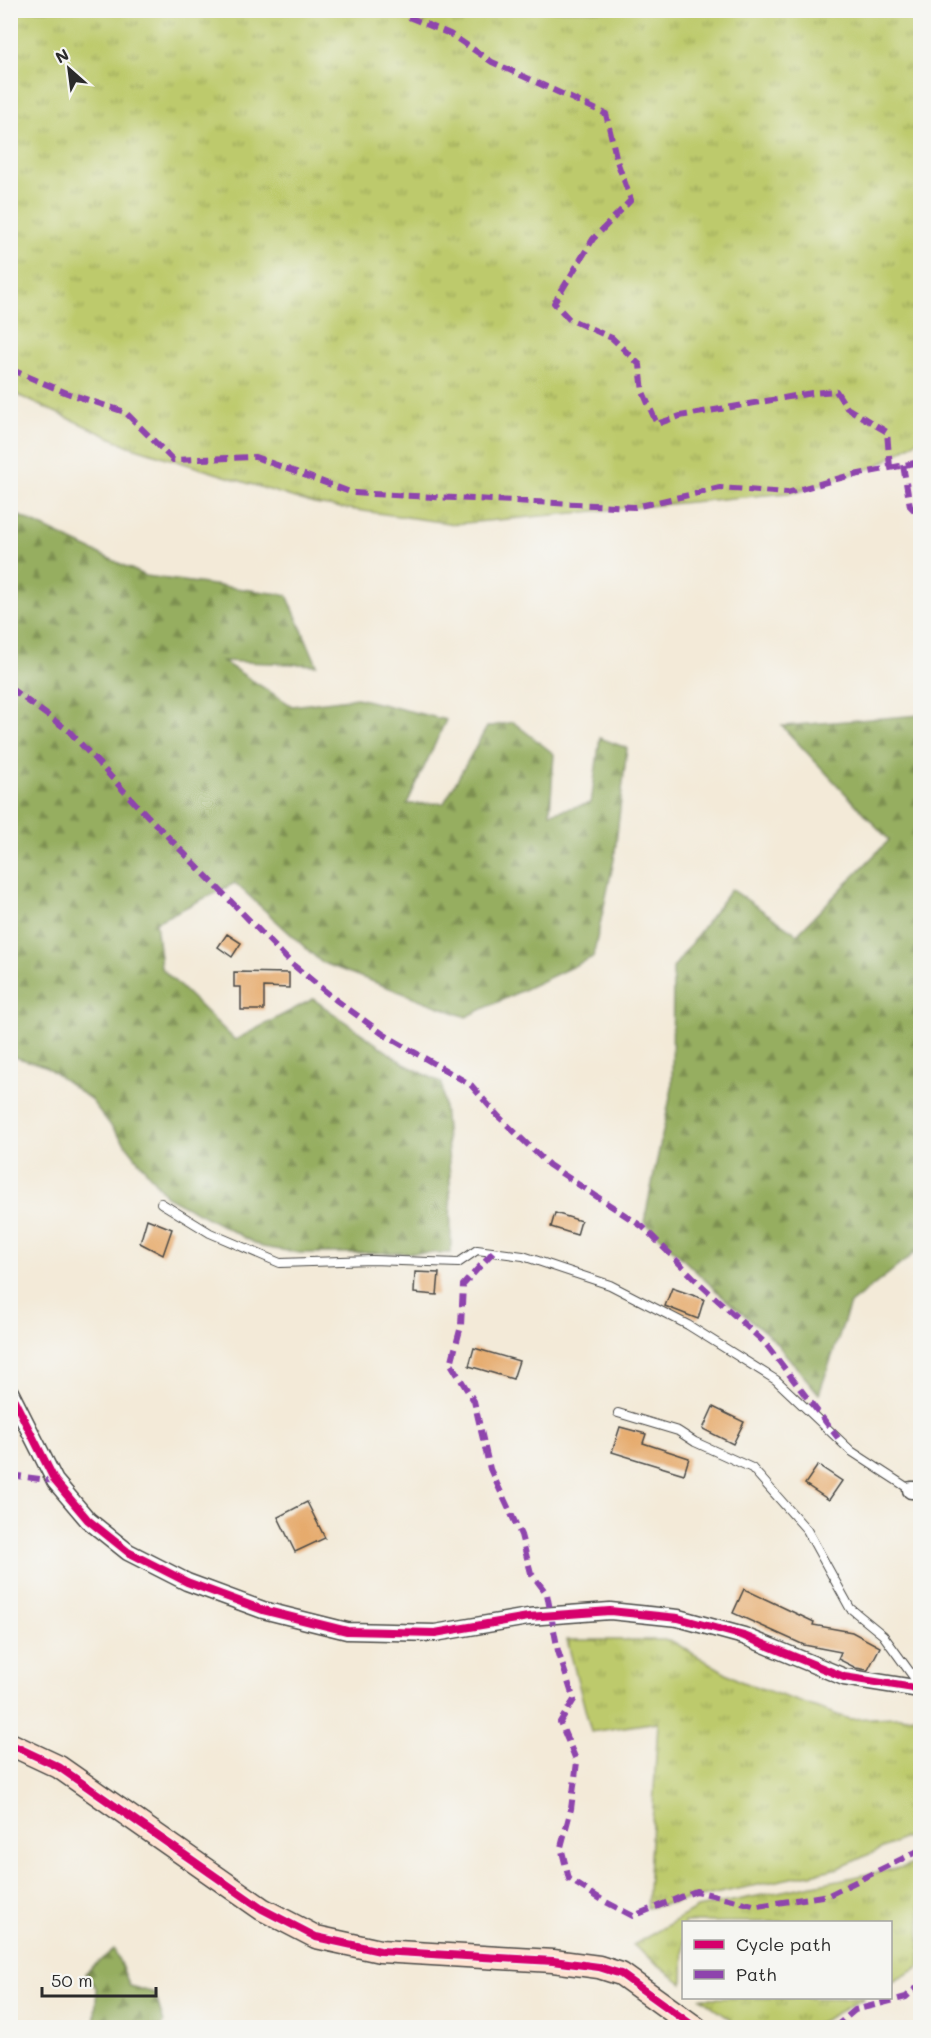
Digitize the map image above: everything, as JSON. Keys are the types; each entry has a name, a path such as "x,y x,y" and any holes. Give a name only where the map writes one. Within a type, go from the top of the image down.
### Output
{"street":[{"path":"10,1392 55,1481 88,1520 128,1552 187,1582 263,1610 346,1631 435,1633 528,1617 610,1611 678,1618 744,1636 844,1677 921,1687"},
{"path":"10,1744 59,1767 262,1909 316,1937 380,1951 562,1962 599,1967 621,1974 657,1997 696,2028"}],"lane":[{"path":"160,1203 210,1233 280,1263 372,1260 458,1263 477,1250 523,1256 610,1285 688,1325 776,1380 851,1450 916,1490"},
{"path":"618,1413 678,1431 695,1442 752,1468 807,1530 850,1608 883,1635 921,1687"}],"green space":[{"path":"11,10 920,11 920,439 877,466 798,492 455,524 314,504 129,446 11,392"},
{"path":"11,512 146,576 287,595 317,665 222,661 292,706 357,698 446,720 407,804 444,803 487,727 513,722 554,754 550,813 591,803 600,738 627,748 614,860 593,957 466,1017 321,962 235,883 156,922 161,968 235,1040 313,999 406,1065 442,1083 450,1176 451,1253 300,1253 262,1247 166,1196 90,1099 45,1066 11,1056"},
{"path":"920,715 920,1249 850,1304 819,1394 771,1337 725,1299 644,1222 672,1088 673,968 731,889 797,934 889,840 782,726"},
{"path":"567,1640 670,1640 740,1681 849,1719 920,1716 920,1831 839,1868 647,1908 658,1722 591,1732"},
{"path":"920,1861 920,1967 892,1982 892,1921 682,1921 682,1983 633,1945 697,1908 904,1867"},
{"path":"114,1949 130,1986 155,1993 164,2023 162,2027 94,2027 97,1989 85,1973"},
{"path":"702,1999 863,1999 809,2028 740,2027"}],"building":[{"path":"227,934 241,943 232,957 218,947"},
{"path":"234,972 289,973 289,988 264,987 264,1010 241,1010 241,987 234,987"},
{"path":"555,1213 581,1221 577,1235 551,1227"},
{"path":"147,1219 172,1229 163,1255 140,1243"},
{"path":"415,1272 439,1273 437,1295 414,1293"},
{"path":"672,1288 704,1299 698,1319 665,1306"},
{"path":"474,1348 519,1361 513,1379 469,1366"},
{"path":"713,1407 744,1422 733,1444 703,1429"},
{"path":"620,1427 646,1434 643,1443 689,1458 684,1474 612,1452"},
{"path":"818,1465 842,1481 829,1500 805,1484"},
{"path":"307,1502 325,1538 295,1552 278,1517"},
{"path":"744,1589 814,1622 813,1625 852,1632 880,1647 868,1670 856,1668 838,1659 841,1652 804,1645 733,1613"}],"marked path":[{"path":"392,10 450,34 492,62 606,114 617,161 631,200 593,239 554,303 569,319 612,338 640,365 643,392 657,424 680,416 812,393 836,391 847,408 887,432 890,468"},
{"path":"10,369 67,393 125,412 173,460 255,457 353,493 635,507 720,488 787,493 844,477 920,462"},
{"path":"903,465 910,506 920,516"},
{"path":"10,688 69,731 135,803 292,964 383,1034 471,1085 499,1117 549,1165 643,1227 701,1285 765,1343 838,1438"},
{"path":"493,1252 463,1285 461,1326 451,1364 474,1401 490,1469 521,1535 531,1573 547,1594 558,1651 574,1700 560,1722 577,1762 571,1809 561,1847 569,1879 633,1916 696,1891 757,1906 829,1895 920,1850"},
{"path":"10,1475 55,1481"},
{"path":"834,2028 855,2010 906,1997 920,1985"}],"cycle path":[{"path":"10,1392 55,1481 88,1520 128,1552 187,1582 263,1610 347,1631 435,1633 528,1617 610,1611 678,1618 744,1636 844,1677 920,1689"},
{"path":"10,1744 59,1767 262,1909 316,1937 380,1951 553,1961 599,1967 621,1974 696,2028"}]}
